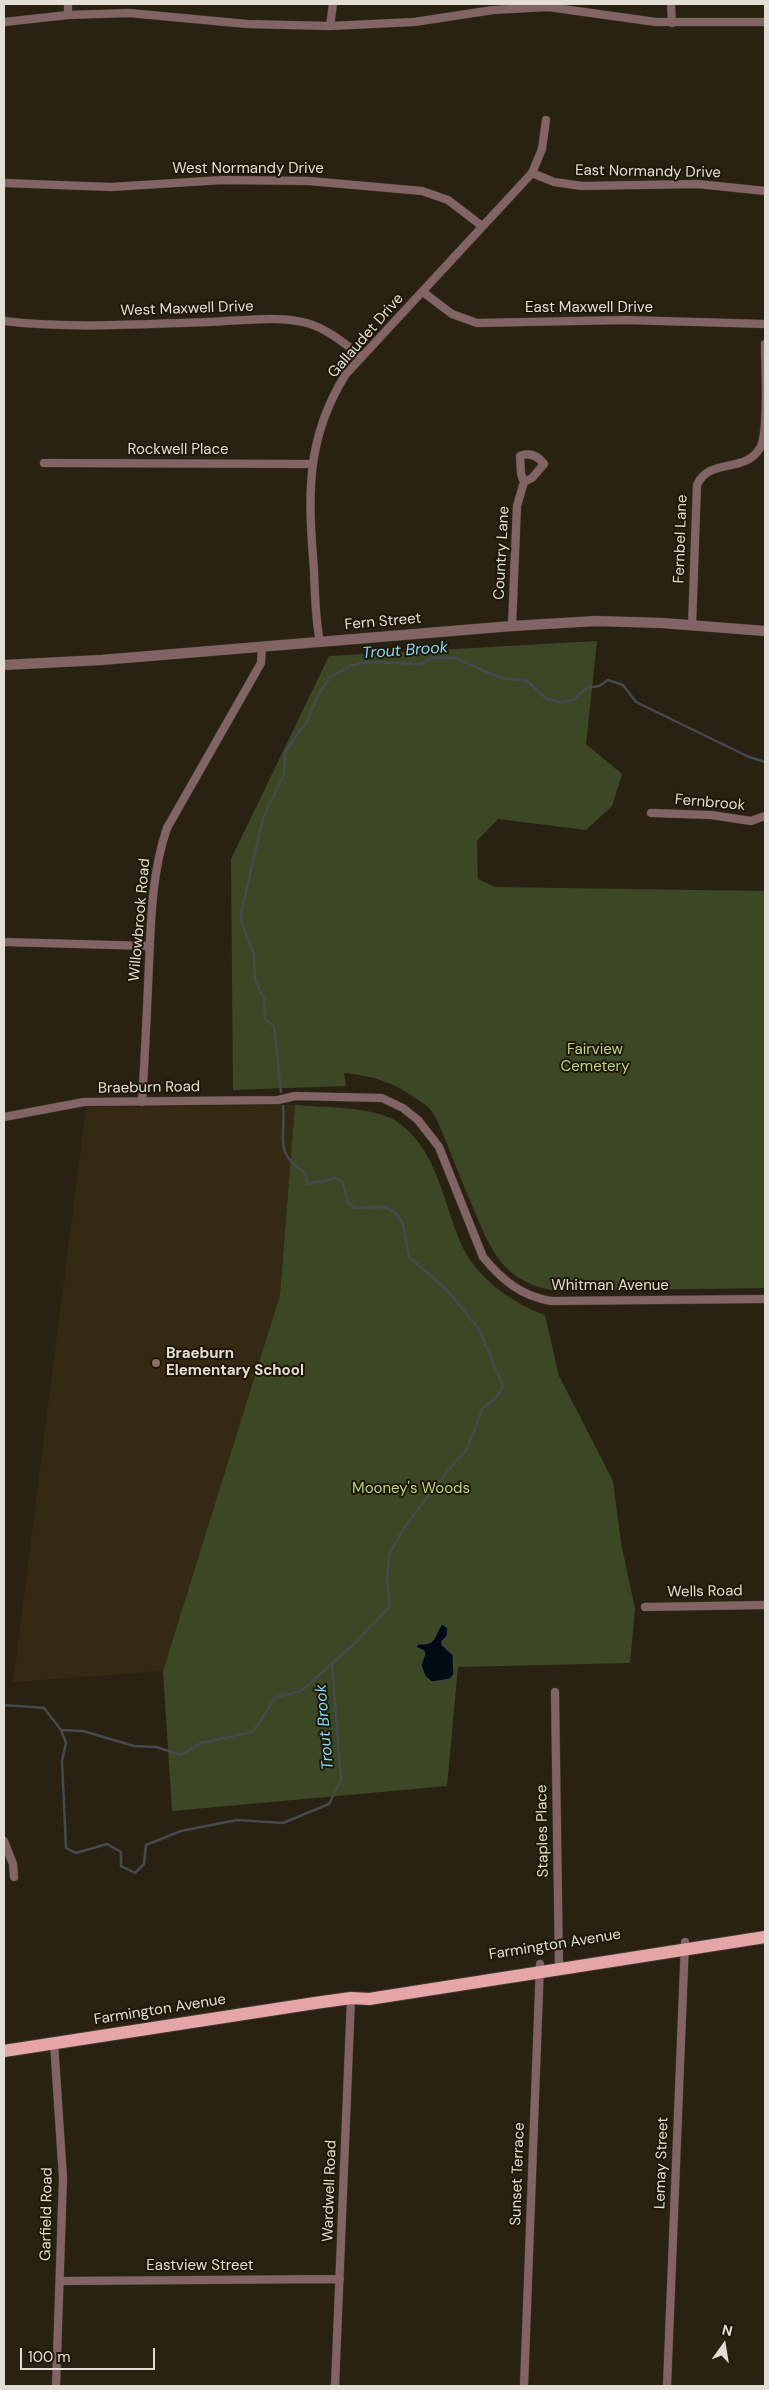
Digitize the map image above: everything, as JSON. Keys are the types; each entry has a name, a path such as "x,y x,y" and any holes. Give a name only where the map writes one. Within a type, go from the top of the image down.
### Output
{"main road":[{"name":"Farmington Avenue","path":"685,1946 765,1929"},
{"name":"Farmington Avenue","path":"4,2051 352,1998 369,1999 540,1968 685,1946 765,1937"}],"street":[{"path":"68,4 68,15"},
{"path":"330,26 333,4"},
{"path":"671,4 672,23"},
{"path":"4,22 68,15 129,13 247,24 330,26 414,22 493,10 536,7 672,23 765,22"},
{"name":"Gallaudet Drive","path":"320,642 310,518 312,464 321,426 335,391 346,374 532,173 542,148 546,120"},
{"name":"East Normandy Drive","path":"532,173 554,182 582,186 698,184 765,191"},
{"name":"West Normandy Drive","path":"4,183 110,187 223,180 328,182 422,191 448,200 482,226"},
{"name":"East Maxwell Drive","path":"422,292 452,314 477,323 626,320 765,324"},
{"name":"West Maxwell Drive","path":"4,322 113,325 291,320 307,323 328,332 362,357"},
{"name":"Fernbel Lane","path":"692,626 697,485 708,471 749,460 760,448 764,433 765,344"},
{"name":"Rockwell Place","path":"44,463 312,464"},
{"name":"Country Lane","path":"512,626 517,506 524,482"},
{"name":"Fern Street","path":"4,665 58,663 512,626 596,621 765,631"},
{"name":"Willowbrook Road","path":"142,1102 155,868 166,828 261,663 262,647"},
{"name":"Fernbrook","path":"651,813 711,815 751,821 765,816"},
{"path":"4,942 150,946"},
{"name":"Braeburn Road","path":"4,1117 84,1102 278,1100 295,1096"},
{"name":"Whitman Avenue","path":"295,1096 382,1098 403,1108 418,1120 439,1146 483,1257 506,1282 531,1296 558,1301 765,1299"},
{"name":"Wells Road","path":"645,1607 765,1605"},
{"name":"Staples Place","path":"555,1692 559,1965"},
{"path":"4,1841 11,1858 14,1877"},
{"name":"Lemay Street","path":"667,2386 685,1946"},
{"name":"Sunset Terrace","path":"524,2386 540,1968"},
{"name":"Wardwell Road","path":"335,2386 352,1998"},
{"name":"Garfield Road","path":"54,2043 64,2178 56,2386"},
{"name":"Eastview Street","path":"60,2280 340,2279"}],"shaded area":[{"name":"Braeburn Elementary School","path":"295,1105 280,1295 163,1671 13,1682 86,1107"},
{"path":"442,1624 448,1628 447,1636 442,1641 442,1645 453,1655 454,1674 450,1679 432,1682 425,1676 421,1665 425,1654 424,1651 416,1647 418,1644 432,1641"}],"green space":[{"name":"Fairview Cemetery","path":"597,641 586,744 622,774 612,806 586,830 498,819 477,841 478,879 495,887 765,891 765,1288 558,1291 525,1282 513,1274 495,1253 487,1240 435,1117 427,1106 409,1094 382,1081 344,1073 346,1086 233,1090 231,859 329,656"},
{"name":"Mooney's Woods","path":"295,1105 362,1110 387,1116 396,1121 421,1146 430,1162 438,1178 462,1246 477,1269 486,1279 509,1297 545,1315 559,1376 613,1481 621,1543 635,1609 630,1663 458,1667 447,1786 172,1811 163,1671 280,1295"}],"waterway":[{"name":"Trout Brook","path":"281,1092 274,1026 265,1019 264,998 255,980 254,954 242,924 241,914 263,818 284,775 285,753 299,731 304,727 320,692 331,676 351,666 366,662 421,664 432,658 455,658 503,679 526,680 547,699 559,702 574,700 586,688 599,686 608,680 623,685 636,702 749,757 765,762"},
{"name":"Trout Brook","path":"4,1705 44,1708 61,1730 83,1731 134,1746 156,1747 181,1755 201,1743 253,1732 276,1697 301,1691 353,1645 390,1606 387,1582 389,1554 406,1525 449,1469 466,1451 483,1408 495,1399 503,1386 479,1329 448,1291 409,1257 403,1224 396,1213 384,1207 354,1208 348,1202 343,1182 336,1178 308,1184 305,1173 288,1158 285,1151 283,1144 283,1106"},
{"name":"Trout Brook","path":"61,1730 66,1743 62,1761 66,1848 76,1853 107,1844 121,1852 121,1866 135,1873 144,1864 146,1845 181,1831 237,1820 283,1823 329,1804 341,1780 332,1664"}],"place":[{"name":"Braeburn Elementary School","path":"156,1363"}]}
